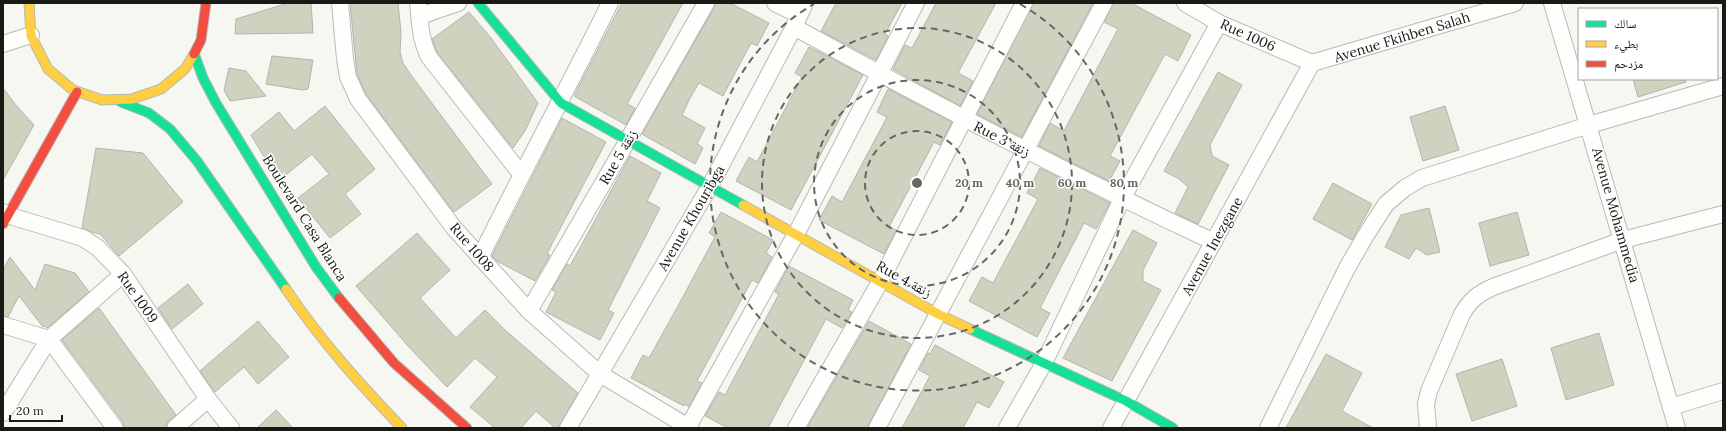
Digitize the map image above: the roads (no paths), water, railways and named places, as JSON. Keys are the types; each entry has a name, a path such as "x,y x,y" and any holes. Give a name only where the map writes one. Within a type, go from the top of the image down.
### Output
{"main road":[{"path":"29,3 31,35 40,58 56,78 76,92 98,100 121,102 149,113 170,129 197,162 311,326 350,374 402,428"},
{"path":"121,102 150,95 176,80 195,56 203,37 206,17 206,3"},
{"path":"478,3 561,103"},
{"name":"Boulevard Casa Blanca","path":"195,56 203,78 216,103 316,268 354,317 394,363 467,428"},
{"path":"4,217 76,92"},
{"name":"Rue 4 زنقة","path":"561,103 938,314 1126,401 1173,428"}],"street":[{"name":"Rue 1008","path":"340,3 347,71 358,99 450,222 480,258 529,310 600,374 689,427"},
{"path":"458,3 419,9 422,40 430,56 521,174"},
{"path":"480,258 521,174 561,103 610,3"},
{"name":"Rue 5 زنقة","path":"529,310 706,3"},
{"name":"Rue 3 زنقة","path":"775,3 799,15 879,74 1024,150 1122,199 1214,242"},
{"path":"689,427 796,234 916,3"},
{"path":"796,428 880,282 1024,3"},
{"path":"877,428 1024,150 1104,3"},
{"name":"Rue 1006","path":"1185,3 1219,23 1312,63"},
{"name":"Avenue Fkihben Salah","path":"1312,63 1515,3"},
{"name":"Avenue Mohammedia","path":"1552,3 1623,240 1677,428"},
{"name":"Avenue Khouribga","path":"568,428 710,186 799,15"},
{"path":"1007,428 1044,363 1122,199 1219,23"},
{"path":"3,44 31,35"},
{"name":"Avenue Inezgane","path":"1111,428 1312,63"},
{"path":"1268,428 1347,268 1386,204 1405,188 1422,178 1589,125 1723,86"},
{"path":"1428,428 1426,404 1429,391 1468,303 1478,294 1493,287 1623,240 1723,214"},
{"name":"Rue 1009","path":"4,217 83,238 98,248 123,274 208,399 231,428"},
{"path":"3,413 49,338 123,274"},
{"path":"3,325 49,338 115,428"},
{"path":"1671,407 1723,391"},
{"path":"175,428 208,399"}]}
